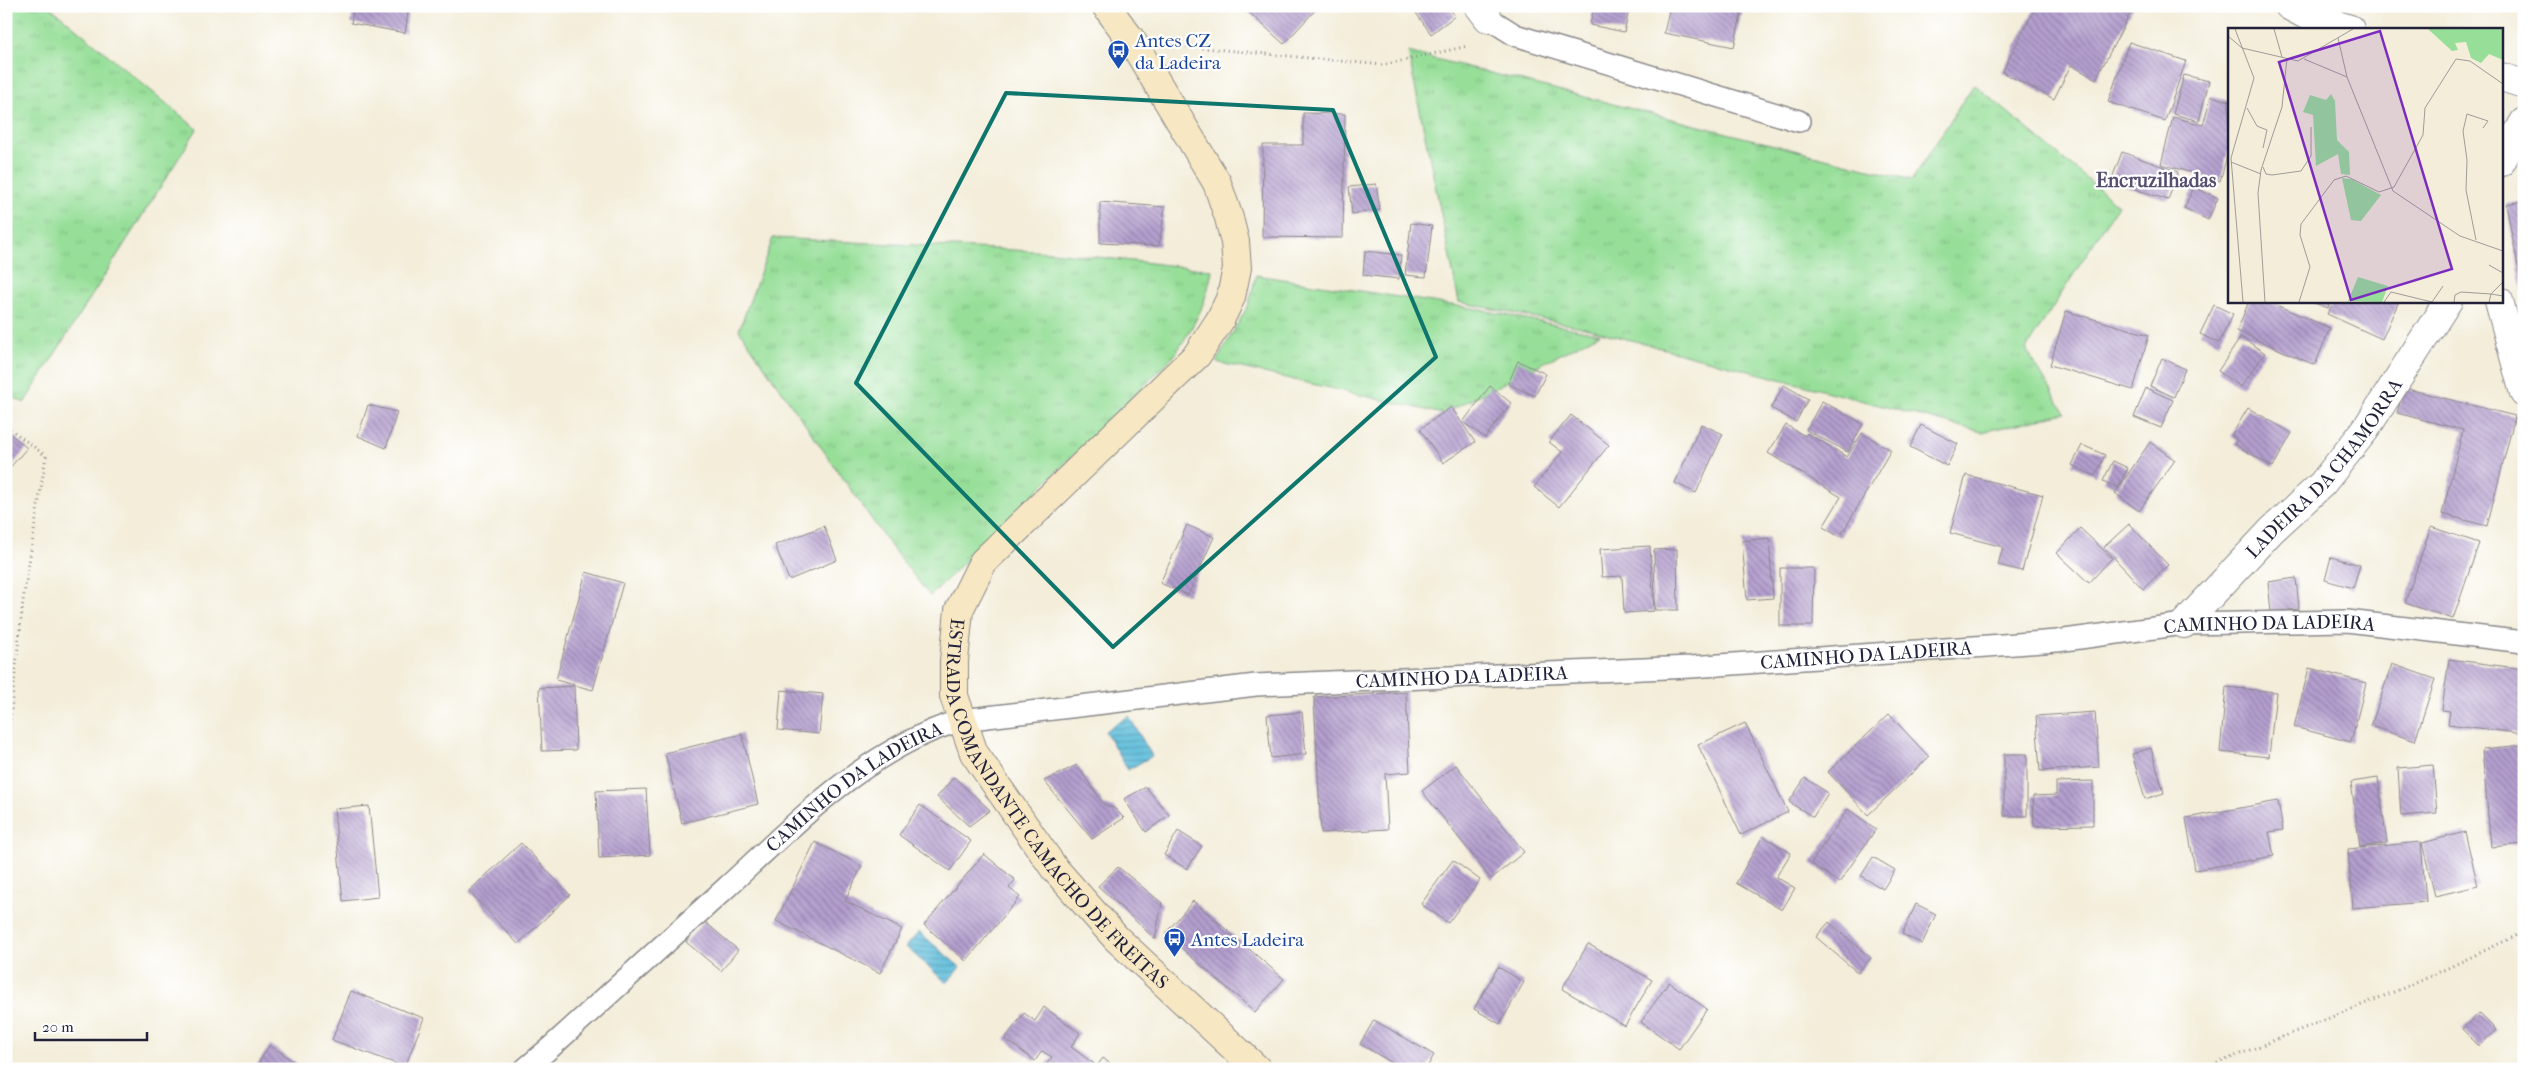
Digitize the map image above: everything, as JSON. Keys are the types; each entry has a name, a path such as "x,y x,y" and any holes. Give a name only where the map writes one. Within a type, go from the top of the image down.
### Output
{"main road":[{"name":"ESTRADA COMANDANTE CAMACHO DE FREITAS","path":"1106,6 1132,41 1217,183 1235,242 1237,268 1231,297 1220,320 1198,355 983,562 959,610 954,661 954,696 974,753 1054,868 1116,938 1257,1069"}],"street":[{"path":"2289,6 2304,14 2347,28"},
{"path":"2502,77 2524,84"},
{"path":"2502,160 2524,122"},
{"name":"LADEIRA DA CHAMORRA","path":"2184,624 2272,530 2322,484 2365,430 2447,302"},
{"path":"2499,302 2524,393"}],"lane":[{"path":"1483,12 1515,35 1798,121"},
{"name":"CAMINHO DA LADEIRA","path":"525,1069 551,1048 817,804 889,752 936,728 962,720 1256,685 1691,668 2057,641 2184,624 2347,621 2524,642"}],"path":[{"path":"1132,41 1383,65 1515,35"},
{"path":"6,426 46,456 23,601 6,757"},
{"path":"2203,1069 2416,983 2524,932"}],"highlighted area":[{"path":"1006,93 1333,110 1436,357 1113,647 856,383"}],"green space":[{"path":"6,6 49,6 197,129 24,403 6,393"},
{"path":"1408,52 1912,180 1974,84 2118,205 2026,349 2065,413 1982,432 1581,327 1459,302"},
{"path":"773,238 1053,252 1212,270 1206,296 1198,316 1173,357 930,596 889,544 739,330"},
{"path":"1256,275 1477,309 1600,334 1443,414 1216,362 1249,304"}],"water":[{"path":"1129,716 1152,756 1128,770 1105,731"},
{"path":"919,932 960,967 947,983 906,947"}],"building":[{"path":"354,6 409,6 405,33 351,23"},
{"path":"1242,6 1319,6 1284,44"},
{"path":"1411,6 1448,6 1455,16 1431,34"},
{"path":"1594,6 1630,6 1624,32 1590,25"},
{"path":"1670,6 1743,6 1734,47 1664,33"},
{"path":"2036,6 2134,6 2096,79 2071,65 2054,99 2002,72"},
{"path":"2129,42 2186,61 2165,121 2108,102"},
{"path":"2184,75 2209,81 2199,121 2173,114"},
{"path":"2211,96 2228,101 2228,153 2220,181 2161,164 2173,117 2203,125"},
{"path":"1303,113 1345,114 1343,238 1262,237 1263,145 1303,145"},
{"path":"2122,152 2178,172 2168,200 2111,181"},
{"path":"1376,184 1380,210 1352,214 1349,187"},
{"path":"2194,187 2218,198 2208,220 2184,208"},
{"path":"2524,201 2524,291 2523,292 2506,204"},
{"path":"1100,202 1165,207 1159,246 1100,243"},
{"path":"1411,223 1432,226 1426,277 1405,275"},
{"path":"1365,251 1401,255 1399,279 1363,275"},
{"path":"2249,302 2269,302 2330,328 2315,365 2237,331"},
{"path":"2313,302 2330,302 2328,308"},
{"path":"2333,302 2399,302 2382,339 2327,314"},
{"path":"2214,305 2233,314 2219,343 2200,334"},
{"path":"2066,311 2149,335 2133,390 2050,365"},
{"path":"2241,337 2265,353 2241,387 2218,371"},
{"path":"2162,358 2185,369 2174,397 2150,386"},
{"path":"1518,361 1546,374 1535,396 1508,384"},
{"path":"1784,385 1808,399 1796,422 1771,408"},
{"path":"1490,386 1511,403 1485,438 1463,422"},
{"path":"2146,388 2173,400 2161,428 2134,417"},
{"path":"2404,388 2515,416 2487,526 2442,514 2463,430 2397,413"},
{"path":"1822,401 1863,424 1848,452 1806,430"},
{"path":"368,405 397,412 386,448 358,436"},
{"path":"1451,407 1475,442 1443,463 1420,429"},
{"path":"2248,408 2292,433 2273,467 2234,444 2237,440 2231,436"},
{"path":"1571,415 1609,445 1559,507 1534,487 1562,452 1549,442"},
{"path":"1701,424 1723,434 1696,493 1675,483"},
{"path":"1786,425 1805,436 1807,433 1847,457 1862,433 1891,450 1840,537 1823,527 1841,497 1768,453"},
{"path":"1921,425 1958,444 1947,466 1910,447"},
{"path":"6,430 27,448 6,472"},
{"path":"2150,442 2175,460 2139,511 2115,493"},
{"path":"2082,445 2105,455 2095,476 2072,465"},
{"path":"2113,461 2128,468 2118,488 2103,481"},
{"path":"1966,475 2043,495 2022,571 1998,565 2003,547 1950,533"},
{"path":"2129,524 2168,565 2143,589 2104,547"},
{"path":"1187,525 1214,537 1188,595 1160,583"},
{"path":"824,526 837,560 789,580 775,545"},
{"path":"2431,527 2479,543 2453,619 2405,603"},
{"path":"2080,528 2112,558 2089,583 2057,553"},
{"path":"1769,538 1773,598 1747,600 1742,541"},
{"path":"1650,546 1654,611 1624,613 1622,576 1602,577 1600,549"},
{"path":"1677,549 1678,610 1655,610 1654,550"},
{"path":"2331,557 2360,565 2353,588 2325,580"},
{"path":"1780,568 1814,568 1813,626 1780,626"},
{"path":"586,572 623,583 593,690 556,680"},
{"path":"2296,578 2299,609 2271,612 2268,582"},
{"path":"2449,659 2524,669 2524,734 2448,724 2450,711 2442,710"},
{"path":"2392,664 2435,679 2415,741 2371,726"},
{"path":"2309,668 2366,683 2351,742 2294,727"},
{"path":"574,686 576,750 542,751 539,688"},
{"path":"2226,687 2276,692 2269,757 2220,752"},
{"path":"781,690 823,694 819,734 778,730"},
{"path":"1406,692 1410,772 1385,774 1388,829 1321,833 1314,697"},
{"path":"1302,712 1306,754 1271,758 1267,715"},
{"path":"2095,712 2099,767 2040,771 2036,716"},
{"path":"1889,714 1929,757 1868,815 1828,772"},
{"path":"1745,723 1788,812 1741,835 1698,745"},
{"path":"742,734 758,804 682,823 665,753"},
{"path":"2524,745 2524,844 2491,847 2482,749"},
{"path":"2151,748 2164,793 2145,799 2132,754"},
{"path":"2004,754 2027,754 2027,816 2004,816"},
{"path":"1077,765 1104,805 1114,808 1124,818 1092,839 1044,781"},
{"path":"1456,765 1524,852 1491,879 1422,791"},
{"path":"2433,765 2437,813 2401,816 2398,768"},
{"path":"954,777 990,810 969,826 937,797"},
{"path":"1805,778 1828,793 1813,817 1789,802"},
{"path":"2378,778 2387,843 2360,847 2351,782"},
{"path":"2093,781 2093,825 2034,826 2033,796 2056,795 2056,782"},
{"path":"1146,787 1169,815 1146,832 1124,799"},
{"path":"646,789 650,855 599,858 596,791"},
{"path":"2278,801 2283,830 2269,832 2274,856 2195,870 2186,818"},
{"path":"920,805 971,841 950,871 899,835"},
{"path":"369,806 378,897 343,901 334,809"},
{"path":"1848,809 1876,829 1839,883 1811,863"},
{"path":"1178,831 1202,846 1187,869 1164,855"},
{"path":"2465,832 2478,886 2435,896 2422,843"},
{"path":"1763,836 1791,853 1776,877 1795,888 1782,910 1736,883"},
{"path":"815,842 862,866 845,901 902,929 880,973 776,921"},
{"path":"2421,842 2426,902 2353,908 2348,849"},
{"path":"521,843 570,895 518,944 469,891"},
{"path":"984,854 1015,880 1009,888 1020,897 966,961 924,925"},
{"path":"1873,857 1895,870 1883,889 1861,876"},
{"path":"1453,860 1480,880 1448,923 1421,904"},
{"path":"1118,867 1162,903 1155,939 1098,886"},
{"path":"1193,901 1284,979 1255,1012 1165,934"},
{"path":"1916,904 1936,914 1922,944 1902,934"},
{"path":"704,921 738,950 721,971 686,942"},
{"path":"1829,922 1871,958 1858,973 1816,937"},
{"path":"1588,944 1652,980 1625,1026 1562,989"},
{"path":"1498,967 1524,982 1500,1024 1474,1009"},
{"path":"1669,982 1707,1009 1679,1049 1641,1022"},
{"path":"351,991 424,1018 405,1067 332,1040"},
{"path":"1044,1007 1080,1033 1071,1047 1097,1066 1103,1058 1117,1069 1043,1069 1052,1057 1042,1051 1035,1061 1005,1039 1024,1013 1035,1021"},
{"path":"2479,1013 2496,1030 2479,1046 2462,1029"},
{"path":"1374,1020 1434,1055 1426,1069 1403,1069 1360,1044"},
{"path":"270,1045 305,1069 254,1069"}],"place":[{"name":"Antes CZ da Ladeira","path":"1119,70"},
{"name":"Antes Ladeira","path":"1175,958"}],"district":[{"name":"Encruzilhadas","path":"2156,180"}]}
